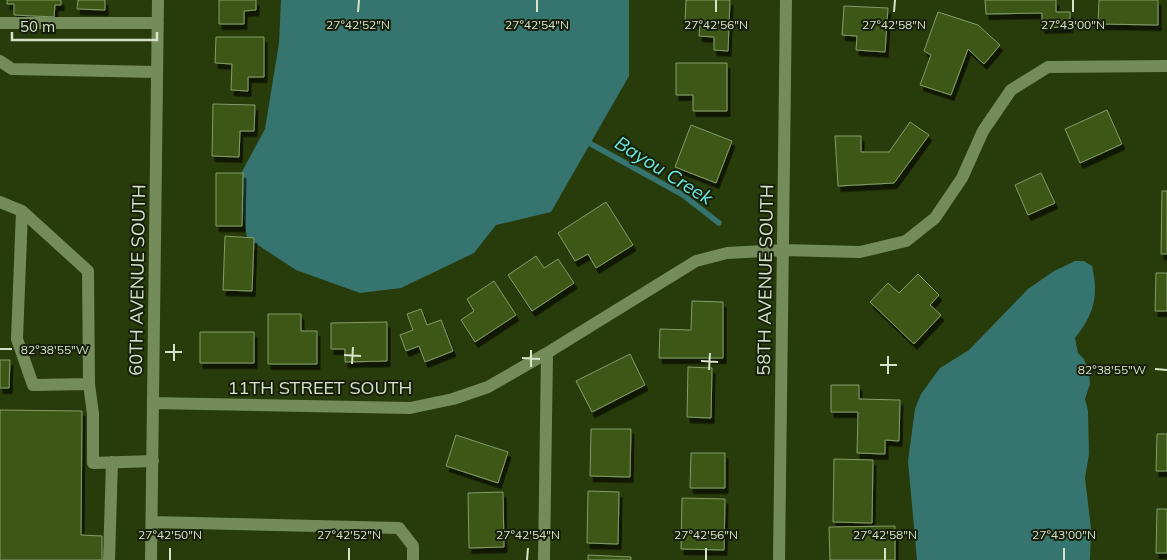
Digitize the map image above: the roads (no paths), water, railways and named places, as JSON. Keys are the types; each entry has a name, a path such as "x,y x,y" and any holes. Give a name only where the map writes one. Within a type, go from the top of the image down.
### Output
{"street":[{"name":"60TH AVENUE SOUTH","path":"152,560 158,0"},
{"name":"58TH AVENUE SOUTH","path":"779,560 786,0"},
{"path":"0,23 158,23"},
{"path":"0,61 12,69 157,72"},
{"name":"11TH STREET SOUTH","path":"153,403 410,408 453,399 488,387 696,261 727,253 783,250 860,252 906,241 935,218 962,178 983,131 1011,90 1048,67 1167,66"},
{"path":"0,202 22,211 88,271 89,384 93,414 93,462 153,461"},
{"path":"22,211 17,339 33,385 89,384"},
{"path":"544,560 547,353"},
{"path":"109,560 112,462"},
{"path":"152,522 399,528 413,546 414,560"}],"water":[{"path":"281,0 629,0 629,76 551,212 496,225 474,253 401,288 360,293 296,270 247,238 238,179 265,129 279,43"},
{"path":"1075,261 1084,261 1092,266 1095,287 1091,313 1075,338 1078,353 1084,359 1089,373 1090,384 1085,399 1088,411 1089,454 1085,478 1091,528 1090,560 917,560 908,461 915,409 921,394 940,368 969,350 1028,289 1054,271"}],"waterway":[{"name":"Bayou Creek","path":"591,144 683,195 719,223"}]}
